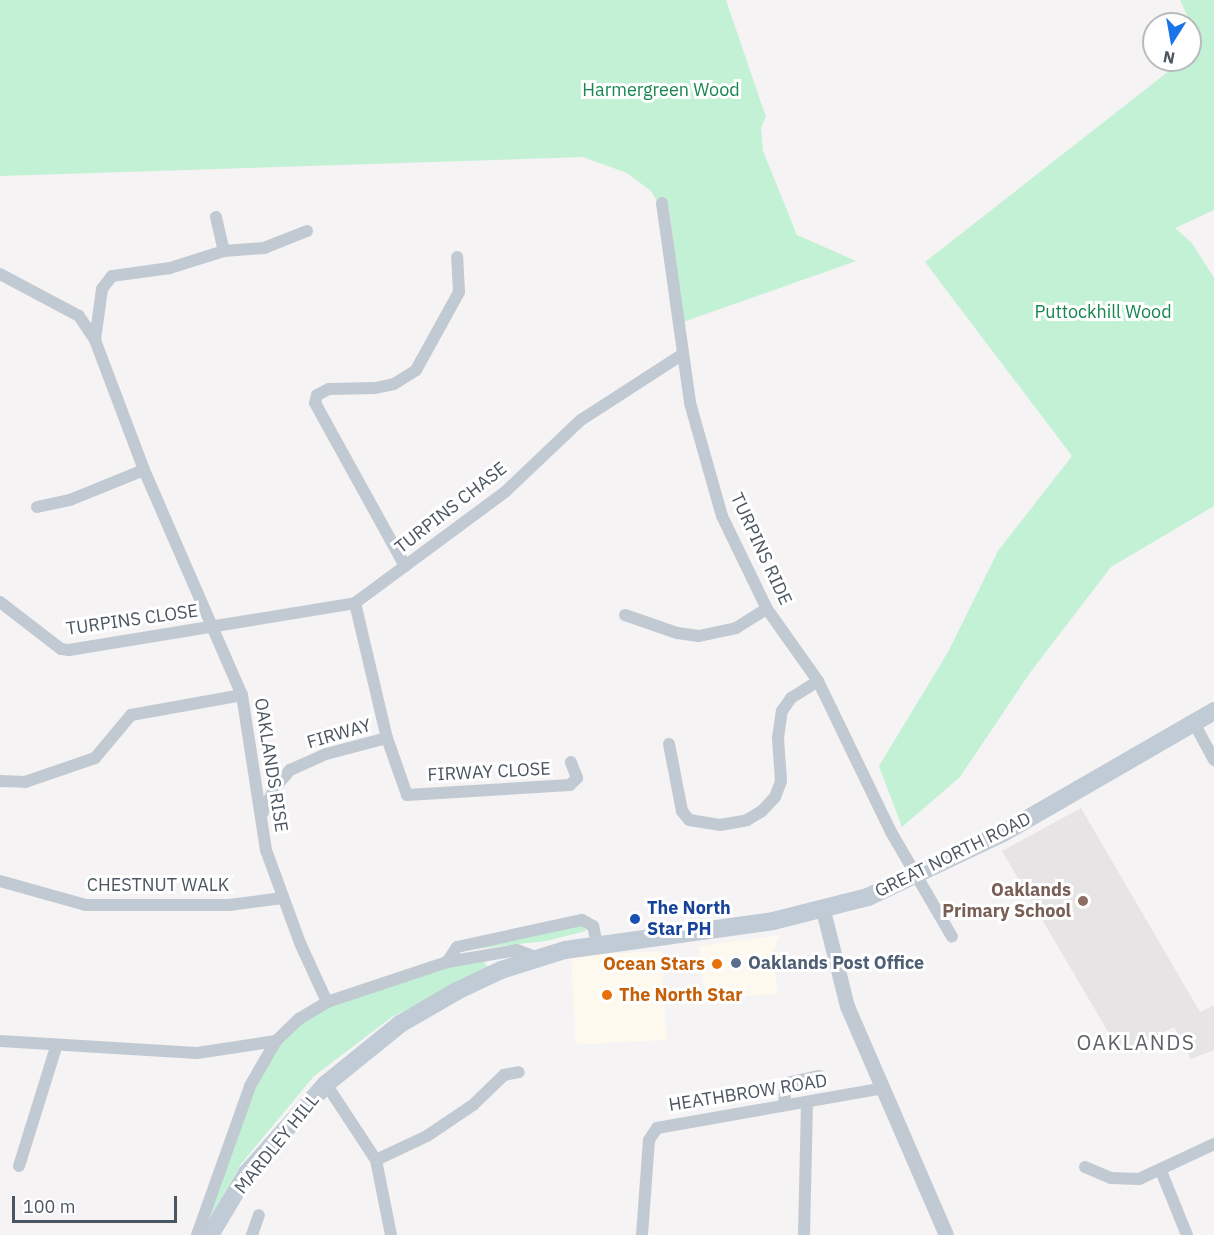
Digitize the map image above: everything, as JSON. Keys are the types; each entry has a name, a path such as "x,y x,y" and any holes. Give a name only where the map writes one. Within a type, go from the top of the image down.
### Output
{"main road":[{"name":"GREAT NORTH ROAD","path":"326,1084 400,1024 497,962 538,958 597,944 773,921 823,910 916,877 1087,787 1214,711"},
{"name":"MARDLEY HILL","path":"210,1235 247,1173 326,1084"}],"street":[{"name":"TURPINS RIDE","path":"662,203 682,354 704,460 722,516 768,609 818,681 916,877 952,937"},
{"path":"216,217 224,251"},
{"name":"OAKLANDS RISE","path":"307,231 264,248 224,251 170,268 112,276 102,289 95,340 144,470 242,695 267,850 283,898 327,1002"},
{"path":"405,566 315,403 317,395 329,389 375,388 394,384 416,370 459,292 457,257"},
{"path":"0,274 79,316 95,340"},
{"name":"TURPINS CHASE","path":"213,627 355,603 505,492 581,420 682,354"},
{"path":"37,507 70,500 144,470"},
{"name":"TURPINS CLOSE","path":"0,602 61,649 69,650 213,627"},
{"name":"FIRWAY","path":"261,816 290,770 326,754 387,738 355,603"},
{"path":"625,615 676,633 699,636 736,628 768,609"},
{"path":"669,744 682,811 689,820 720,825 747,820 762,811 775,797 781,781 778,738 782,711 790,698 818,681"},
{"path":"0,781 25,782 95,758 131,715 242,695"},
{"path":"1194,723 1214,760"},
{"name":"FIRWAY CLOSE","path":"387,738 407,795 570,785 577,778 571,762"},
{"name":"CHESTNUT WALK","path":"0,881 86,904 229,904 283,898"},
{"path":"823,910 847,1006 946,1235"},
{"path":"447,962 457,947 582,920 593,926 597,944"},
{"path":"196,1235 238,1112 276,1041 299,1019 327,1002 447,962 497,962"},
{"path":"0,1041 56,1047 197,1053 276,1041"},
{"path":"19,1166 56,1047"},
{"path":"376,1160 427,1136 473,1105 504,1076 519,1072"},
{"path":"784,1105 786,1083 819,1076"},
{"path":"326,1084 376,1160 391,1235"},
{"name":"HEATHBROW ROAD","path":"642,1235 649,1140 657,1128 883,1088"},
{"path":"804,1235 807,1102"},
{"path":"1084,1167 1120,1180 1139,1179 1161,1172 1214,1144"},
{"path":"1161,1172 1187,1235"},
{"path":"252,1235 259,1215"}],"shaded area":[{"name":"Oaklands Primary School","path":"1081,808 1200,1012 1214,1005 1214,1050 1191,1059 1174,1027 1121,1054 1002,851"},
{"path":"780,935 773,951 778,994 705,998 699,946"},
{"path":"662,951 667,1040 576,1045 571,956"}],"green space":[{"name":"Harmergreen Wood","path":"0,0 726,0 766,117 761,128 763,151 797,235 856,261 683,322 669,206 660,206 651,191 627,173 583,157 0,176"},
{"name":"Puttockhill Wood","path":"1180,0 1214,0 1214,210 1175,228 1192,243 1214,278 1214,506 1111,567 1029,674 960,777 902,827 879,766 948,652 998,551 1072,456 925,262 1168,72 1202,72 1202,12 1185,12"},
{"path":"582,925 586,931 546,941 467,950"},
{"path":"482,959 488,968 392,1017 314,1076 241,1164 205,1226 240,1119 276,1049 304,1021 330,1006 456,962"}],"place":[{"name":"Oaklands Primary School","path":"1083,901"},
{"name":"The North Star PH","path":"635,919"},
{"name":"Oaklands Post Office","path":"736,963"},
{"name":"Ocean Stars","path":"717,964"},
{"name":"The North Star","path":"607,995"}],"district":[{"name":"OAKLANDS","path":"1136,1042"}]}
